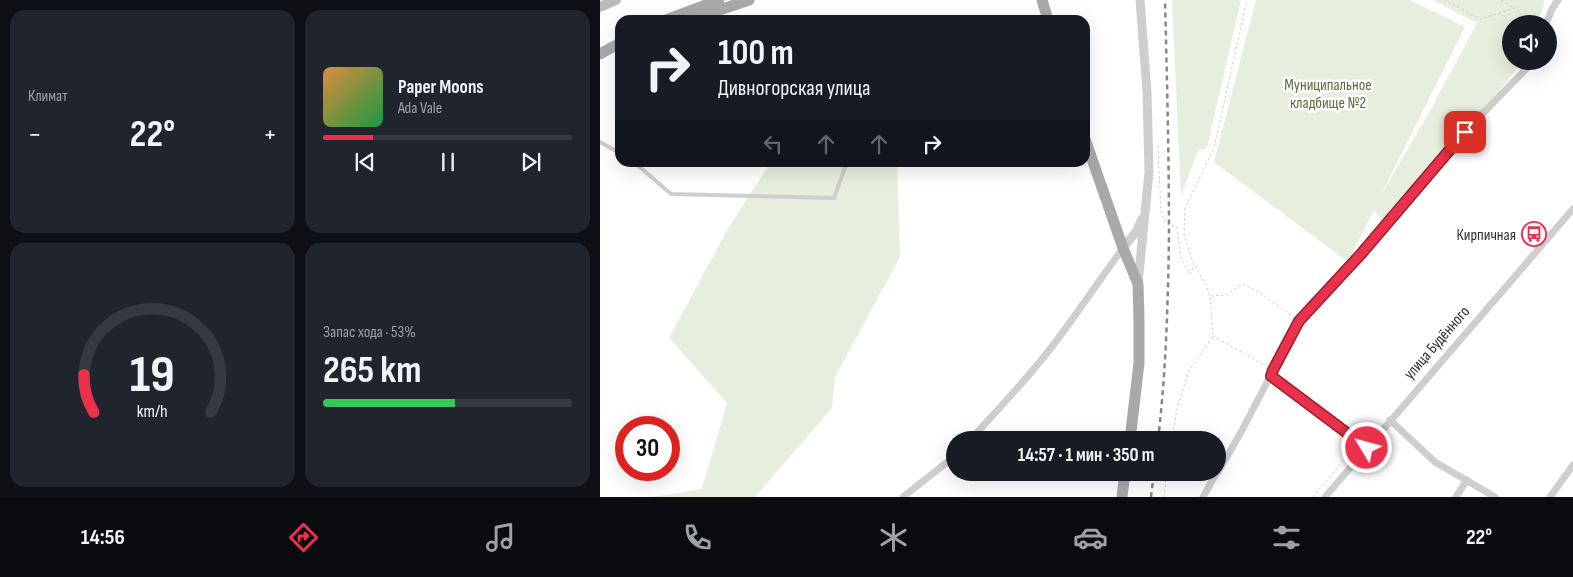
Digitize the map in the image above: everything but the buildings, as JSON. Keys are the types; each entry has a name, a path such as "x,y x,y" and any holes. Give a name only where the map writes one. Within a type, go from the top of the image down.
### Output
{"main road":[{"path":"600,7 616,0"},
{"path":"679,15 719,0"},
{"path":"705,15 749,0"},
{"path":"1042,0 1046,15"},
{"path":"600,54 615,46"},
{"path":"600,60 615,52"},
{"path":"1090,153 1123,248 1138,284 1138,363 1131,431"},
{"path":"1122,497 1124,481"}],"street":[{"path":"1138,284 1149,172 1148,92 1140,0"},
{"path":"1550,15 1558,0"},
{"path":"1226,456 1299,321 1361,254 1452,145 1525,70"},
{"name":"улица Будённого","path":"1324,497 1573,209"},
{"path":"978,431 1018,388 1050,349 1136,232 1146,212"},
{"path":"1272,373 1367,448"},
{"path":"1390,420 1435,462 1495,497"},
{"path":"903,497 946,463"},
{"path":"1550,497 1573,465"},
{"path":"1456,497 1467,480"},
{"path":"1203,497 1212,481"}],"lane":[{"path":"600,142 615,150"},
{"path":"640,167 671,194 834,198 845,167"}],"path":[{"path":"1173,431 1177,408 1189,371 1213,336 1210,296 1195,266 1184,235 1186,208 1214,148 1247,0"},
{"path":"1444,0 1482,19 1515,8"},
{"path":"1501,0 1522,15"},
{"path":"1158,146 1161,212 1166,224 1178,227 1181,258 1190,274 1195,266"},
{"path":"1210,296 1226,295 1242,284 1258,292 1299,321"},
{"path":"1213,336 1272,373"},
{"path":"1313,497 1359,442"},
{"path":"1164,497 1166,481"}],"green space":[{"path":"1172,0 1241,0 1207,148 1198,150 1181,196"},
{"name":"Муниципальное кладбище №2","path":"1256,0 1410,0 1465,27 1380,197 1431,109 1477,23 1433,0 1545,0 1540,15 1502,15 1502,70 1516,70 1383,221 1374,210 1348,262 1214,162"},
{"path":"767,167 897,167 900,257 835,377 832,408 755,497 652,497 702,489 727,403 669,338 726,232"}],"railway":[{"path":"1159,431 1166,338 1169,235 1165,0"},
{"path":"1151,497 1153,481"}],"place":[{"name":"Кирпичная","path":"1534,234"}],"route":[{"path":"1367,448 1271,376 1299,321 1361,254 1465,132"}]}
